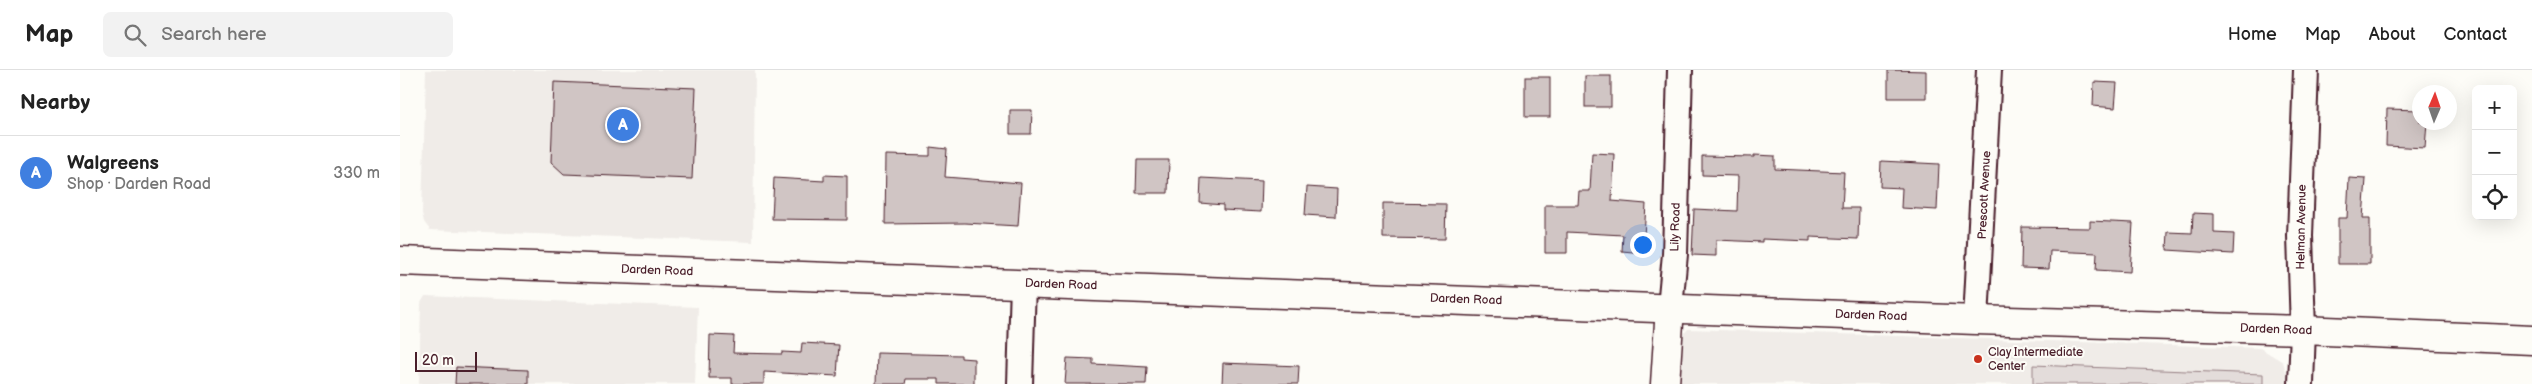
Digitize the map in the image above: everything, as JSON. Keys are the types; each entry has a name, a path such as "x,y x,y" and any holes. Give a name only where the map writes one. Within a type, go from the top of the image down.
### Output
{"street":[{"name":"Lily Road","path":"1665,384 1675,254 1680,70"},
{"name":"Prescott Avenue","path":"1976,320 1989,70"},
{"name":"Helman Avenue","path":"2301,384 2303,330 2300,236 2306,70"},
{"name":"Darden Road","path":"400,261 1670,306 1976,320 2303,330 2532,340"},
{"path":"1020,384 1023,283"}],"shaded area":[{"path":"426,70 755,70 753,242 430,230 424,222 422,213"},
{"path":"425,296 698,307 695,384 419,384 421,303"},
{"name":"Clay Intermediate Center","path":"1688,329 2260,348 2283,362 2290,384 1676,384 1677,356 1682,336"},
{"path":"2033,365 2263,374 2263,384 2033,384"}],"building":[{"path":"1888,70 1926,71 1926,98 1888,98"},
{"path":"1585,76 1611,76 1611,107 1585,107"},
{"path":"1525,77 1550,77 1550,117 1525,117"},
{"path":"554,82 696,88 692,179 564,174 551,162"},
{"path":"2094,82 2117,83 2115,108 2093,106"},
{"path":"2387,109 2412,110 2412,130 2426,130 2425,148 2386,146"},
{"path":"1010,110 1032,110 1031,134 1010,134"},
{"path":"930,147 947,149 945,177 1021,183 1018,226 965,223 885,224 886,155 930,156"},
{"path":"1592,153 1614,154 1612,201 1646,204 1643,253 1622,251 1623,235 1567,232 1567,253 1545,253 1545,205 1578,205 1579,191 1590,191"},
{"path":"1754,155 1775,156 1775,169 1844,172 1842,208 1859,208 1858,239 1810,237 1810,241 1762,239 1762,242 1716,240 1716,256 1692,255 1694,209 1737,211 1738,176 1702,175 1702,156 1754,157"},
{"path":"1137,160 1169,160 1168,193 1136,193"},
{"path":"1881,161 1939,164 1937,210 1901,208 1902,188 1880,187"},
{"path":"824,175 847,176 847,220 772,219 774,178 824,181"},
{"path":"1201,178 1262,181 1261,212 1223,210 1223,205 1200,203"},
{"path":"2349,178 2366,179 2363,218 2370,218 2370,264 2338,264 2338,218 2347,218"},
{"path":"1307,187 1337,189 1336,217 1305,215"},
{"path":"1383,203 1446,204 1445,239 1383,238"},
{"path":"2193,213 2214,214 2214,233 2234,234 2233,254 2167,250 2168,232 2192,233"},
{"path":"2090,221 2133,223 2130,272 2096,270 2097,253 2050,251 2049,269 2021,268 2022,227 2090,228"},
{"path":"710,335 734,336 733,353 801,353 802,343 839,345 837,376 764,372 764,384 732,384 732,378 709,378"},
{"path":"877,353 961,355 961,358 974,359 974,384 939,384 939,379 906,379 905,384 876,384"},
{"path":"1067,358 1093,359 1093,364 1147,367 1146,384 1065,384"},
{"path":"1223,363 1299,366 1298,384 1222,384"},
{"path":"456,367 528,370 528,384 455,384"}],"place":[{"name":"Walgreens","path":"623,125"},
{"name":"Clay Intermediate Center","path":"1978,359"}]}
